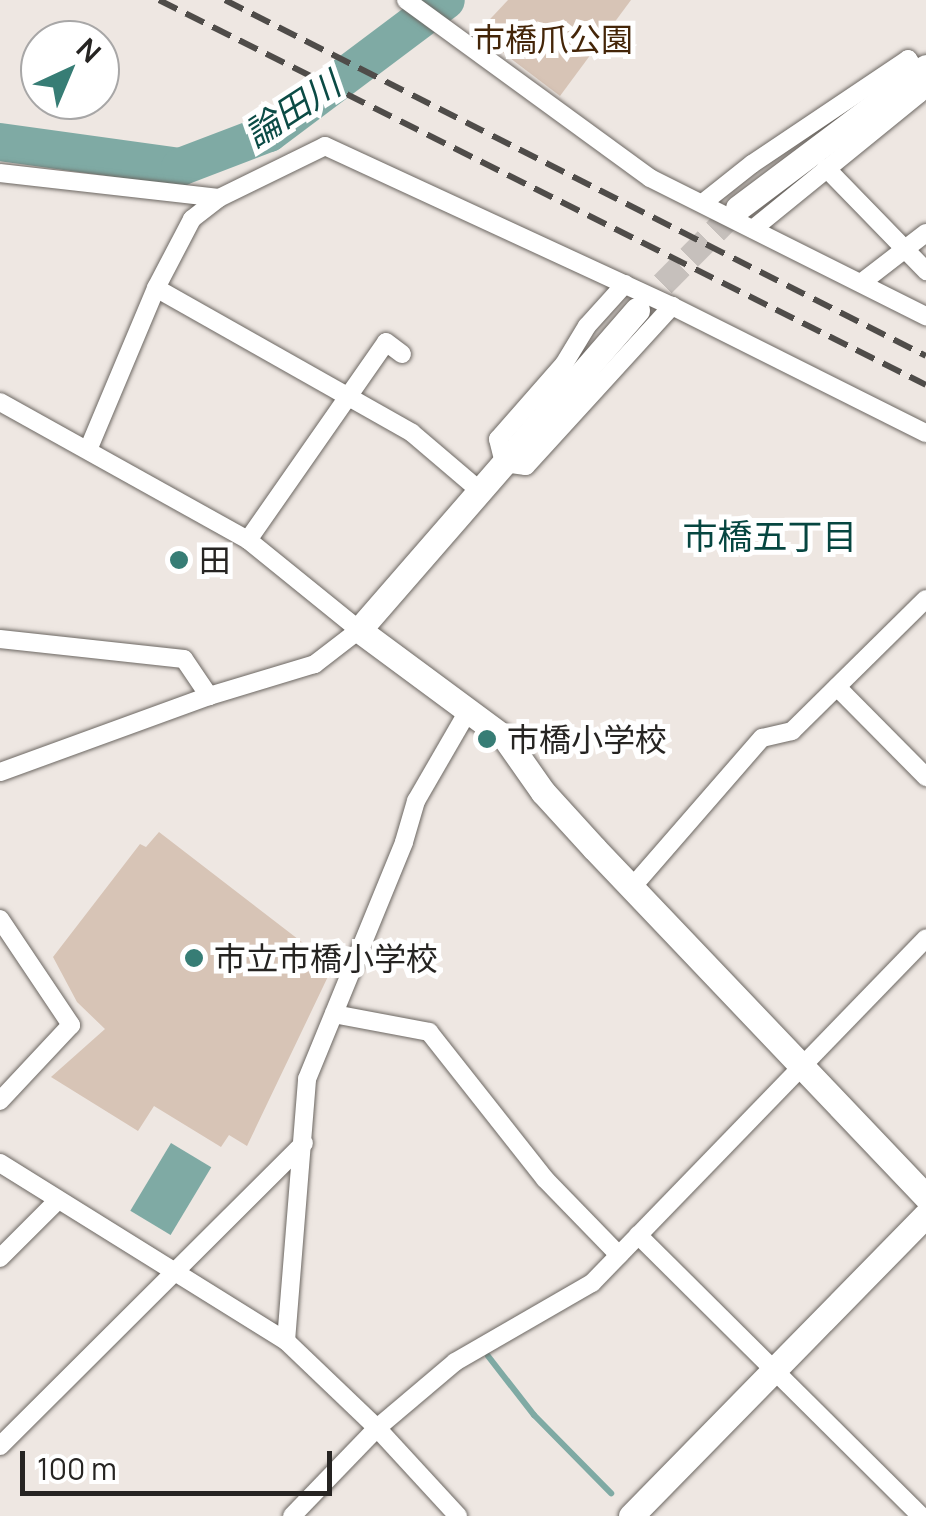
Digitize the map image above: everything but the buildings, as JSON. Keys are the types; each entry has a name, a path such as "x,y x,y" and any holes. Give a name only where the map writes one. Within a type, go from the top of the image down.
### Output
{"street":[{"path":"406,0 650,178 746,218 926,316"},
{"path":"704,202 752,164 908,59 922,70"},
{"path":"746,218 826,168 919,94 922,70"},
{"path":"746,218 922,70"},
{"path":"88,450 156,288 192,219 219,198 325,146 626,284 926,432"},
{"path":"826,168 926,271"},
{"path":"0,172 219,198"},
{"path":"861,283 926,233"},
{"path":"504,463 498,439 564,364 587,326 626,284"},
{"path":"156,288 412,434 479,490"},
{"path":"504,463 526,466 672,306"},
{"path":"0,772 208,696 315,664 359,630 636,310"},
{"path":"248,540 386,342 402,354"},
{"path":"0,402 248,540 359,630 505,738 543,792 926,1198"},
{"path":"634,885 762,738 792,731 926,599"},
{"path":"0,639 184,659 208,696"},
{"path":"836,687 926,777"},
{"path":"286,1342 307,1079 404,842 416,800 468,711"},
{"path":"0,919 71,1025 0,1101"},
{"path":"292,1516 377,1428 456,1362 592,1283 926,938"},
{"path":"334,1014 429,1032 545,1179 619,1256"},
{"path":"0,1446 304,1144"},
{"path":"0,1164 286,1342 377,1428 458,1516"},
{"path":"0,1258 58,1200"},
{"path":"631,1516 778,1371 926,1215"},
{"path":"638,1235 921,1516"}],"green space":[{"name":"市橋爪公園","path":"508,0 631,0 560,96 477,33"},
{"path":"159,832 333,966 247,1146 229,1135 221,1147 154,1106 138,1131 51,1077 105,1029 77,1002 53,957 140,844 146,847"}],"water":[{"path":"171,1143 211,1167 171,1235 130,1211"}],"waterway":[{"name":"論田川","path":"0,142 180,167 269,133 446,0"},
{"path":"488,1356 534,1415 611,1493"}],"tunnel":[{"path":"637,310 738,208"}],"railway":[{"path":"159,0 926,385"},
{"path":"225,0 926,356"}],"place":[{"name":"田","path":"179,560"},
{"name":"市橋小学校","path":"487,739"},
{"name":"市立市橋小学校","path":"194,958"}],"district":[{"name":"市橋五丁目","path":"770,536"}]}
